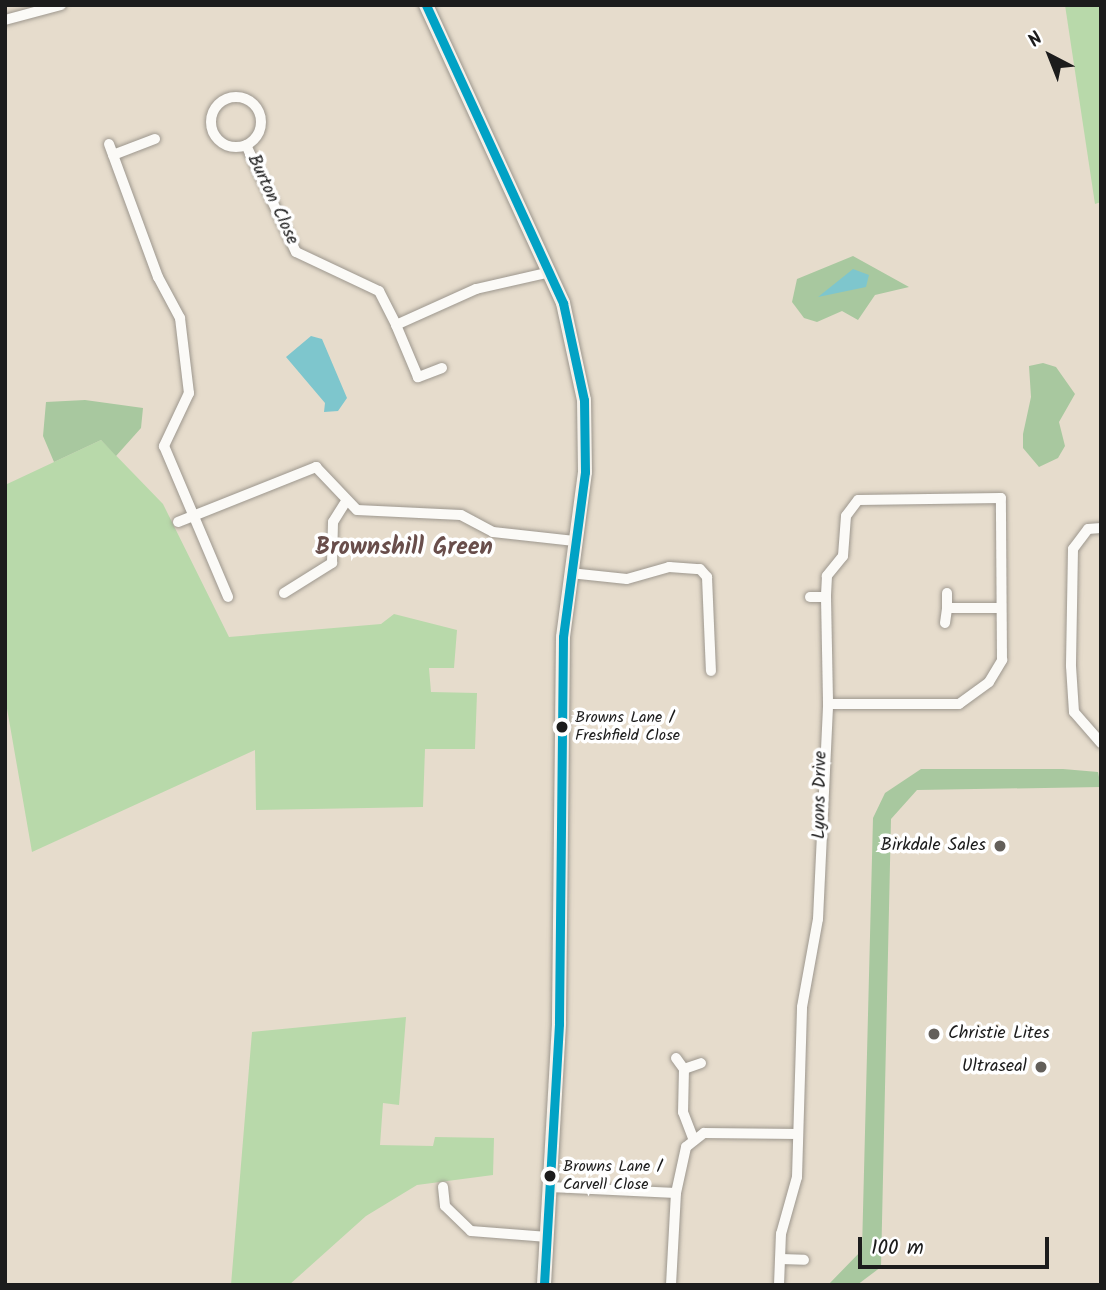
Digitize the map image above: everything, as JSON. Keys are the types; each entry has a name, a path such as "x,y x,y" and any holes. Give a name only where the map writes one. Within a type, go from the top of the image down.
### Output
{"street":[{"path":"5,20 61,5"},
{"path":"426,5 550,272 570,324 584,400 585,472 570,573 550,1187 544,1285"},
{"name":"Burton Close","path":"229,97 248,99 260,113 259,133 246,145 225,145 212,130 213,109 229,97"},
{"path":"155,139 111,149 158,277 180,318 189,393 164,446 228,597"},
{"name":"Burton Close","path":"246,145 296,251 379,291 418,377 442,368"},
{"path":"397,326 476,289 550,272"},
{"path":"178,522 312,467 326,471 345,503 365,511 461,515 493,532 575,541"},
{"path":"828,704 959,704 989,682 1002,660 1001,498 1014,497"},
{"name":"Lyons Drive","path":"779,1285 798,1134 828,704 827,576 843,556 846,516 858,500 1001,498"},
{"path":"284,593 332,563 334,518 345,503"},
{"path":"1101,528 1087,529 1073,549 1071,666 1074,712 1101,743"},
{"path":"570,573 627,579 669,567 700,569 707,577 711,671"},
{"path":"945,623 947,593"},
{"path":"810,597 826,597"},
{"path":"947,608 1000,608"},
{"path":"676,1058 684,1069 683,1112 693,1138"},
{"path":"684,1069 701,1062"},
{"path":"693,1138 798,1134"},
{"path":"672,1278 676,1193 681,1159 693,1138"},
{"path":"443,1186 445,1206 471,1231 548,1237"},
{"path":"550,1187 676,1193"},
{"path":"781,1259 803,1261"}],"green space":[{"path":"1065,5 1101,5 1101,202 1095,204"},
{"path":"853,256 909,287 875,295 858,320 842,311 817,322 804,318 792,302 797,279"},
{"path":"1043,363 1056,367 1075,394 1059,422 1065,446 1058,458 1039,467 1023,448 1023,434 1031,397 1029,366"},
{"path":"85,400 143,408 141,428 116,456 101,440 54,462 43,436 46,402"},
{"path":"101,440 163,504 229,637 381,624 394,614 457,630 454,668 429,668 431,692 477,693 475,749 425,749 423,807 256,810 255,750 32,852 5,697 5,485"},
{"path":"921,769 1063,769 1098,772 1101,787 917,790 891,819 881,1267 857,1285 828,1285 862,1250 873,818 885,793"},
{"path":"406,1017 399,1105 383,1103 380,1145 433,1146 435,1137 494,1138 493,1175 417,1185 366,1216 289,1285 231,1285 252,1032"}],"water":[{"path":"853,269 869,275 866,287 818,297"},
{"path":"311,336 322,339 347,398 338,411 324,412 325,403 286,357"}],"transit line":[{"path":"426,5 563,303 584,400 585,472 563,637 559,1024 544,1285"}],"place":[{"name":"Browns Lane / Freshfield Close","path":"562,727"},
{"name":"Birkdale Sales","path":"1000,846"},
{"name":"Christie Lites","path":"934,1034"},
{"name":"Ultraseal","path":"1041,1067"},
{"name":"Browns Lane / Carvell Close","path":"550,1176"}],"district":[{"name":"Brownshill Green","path":"404,548"}]}
